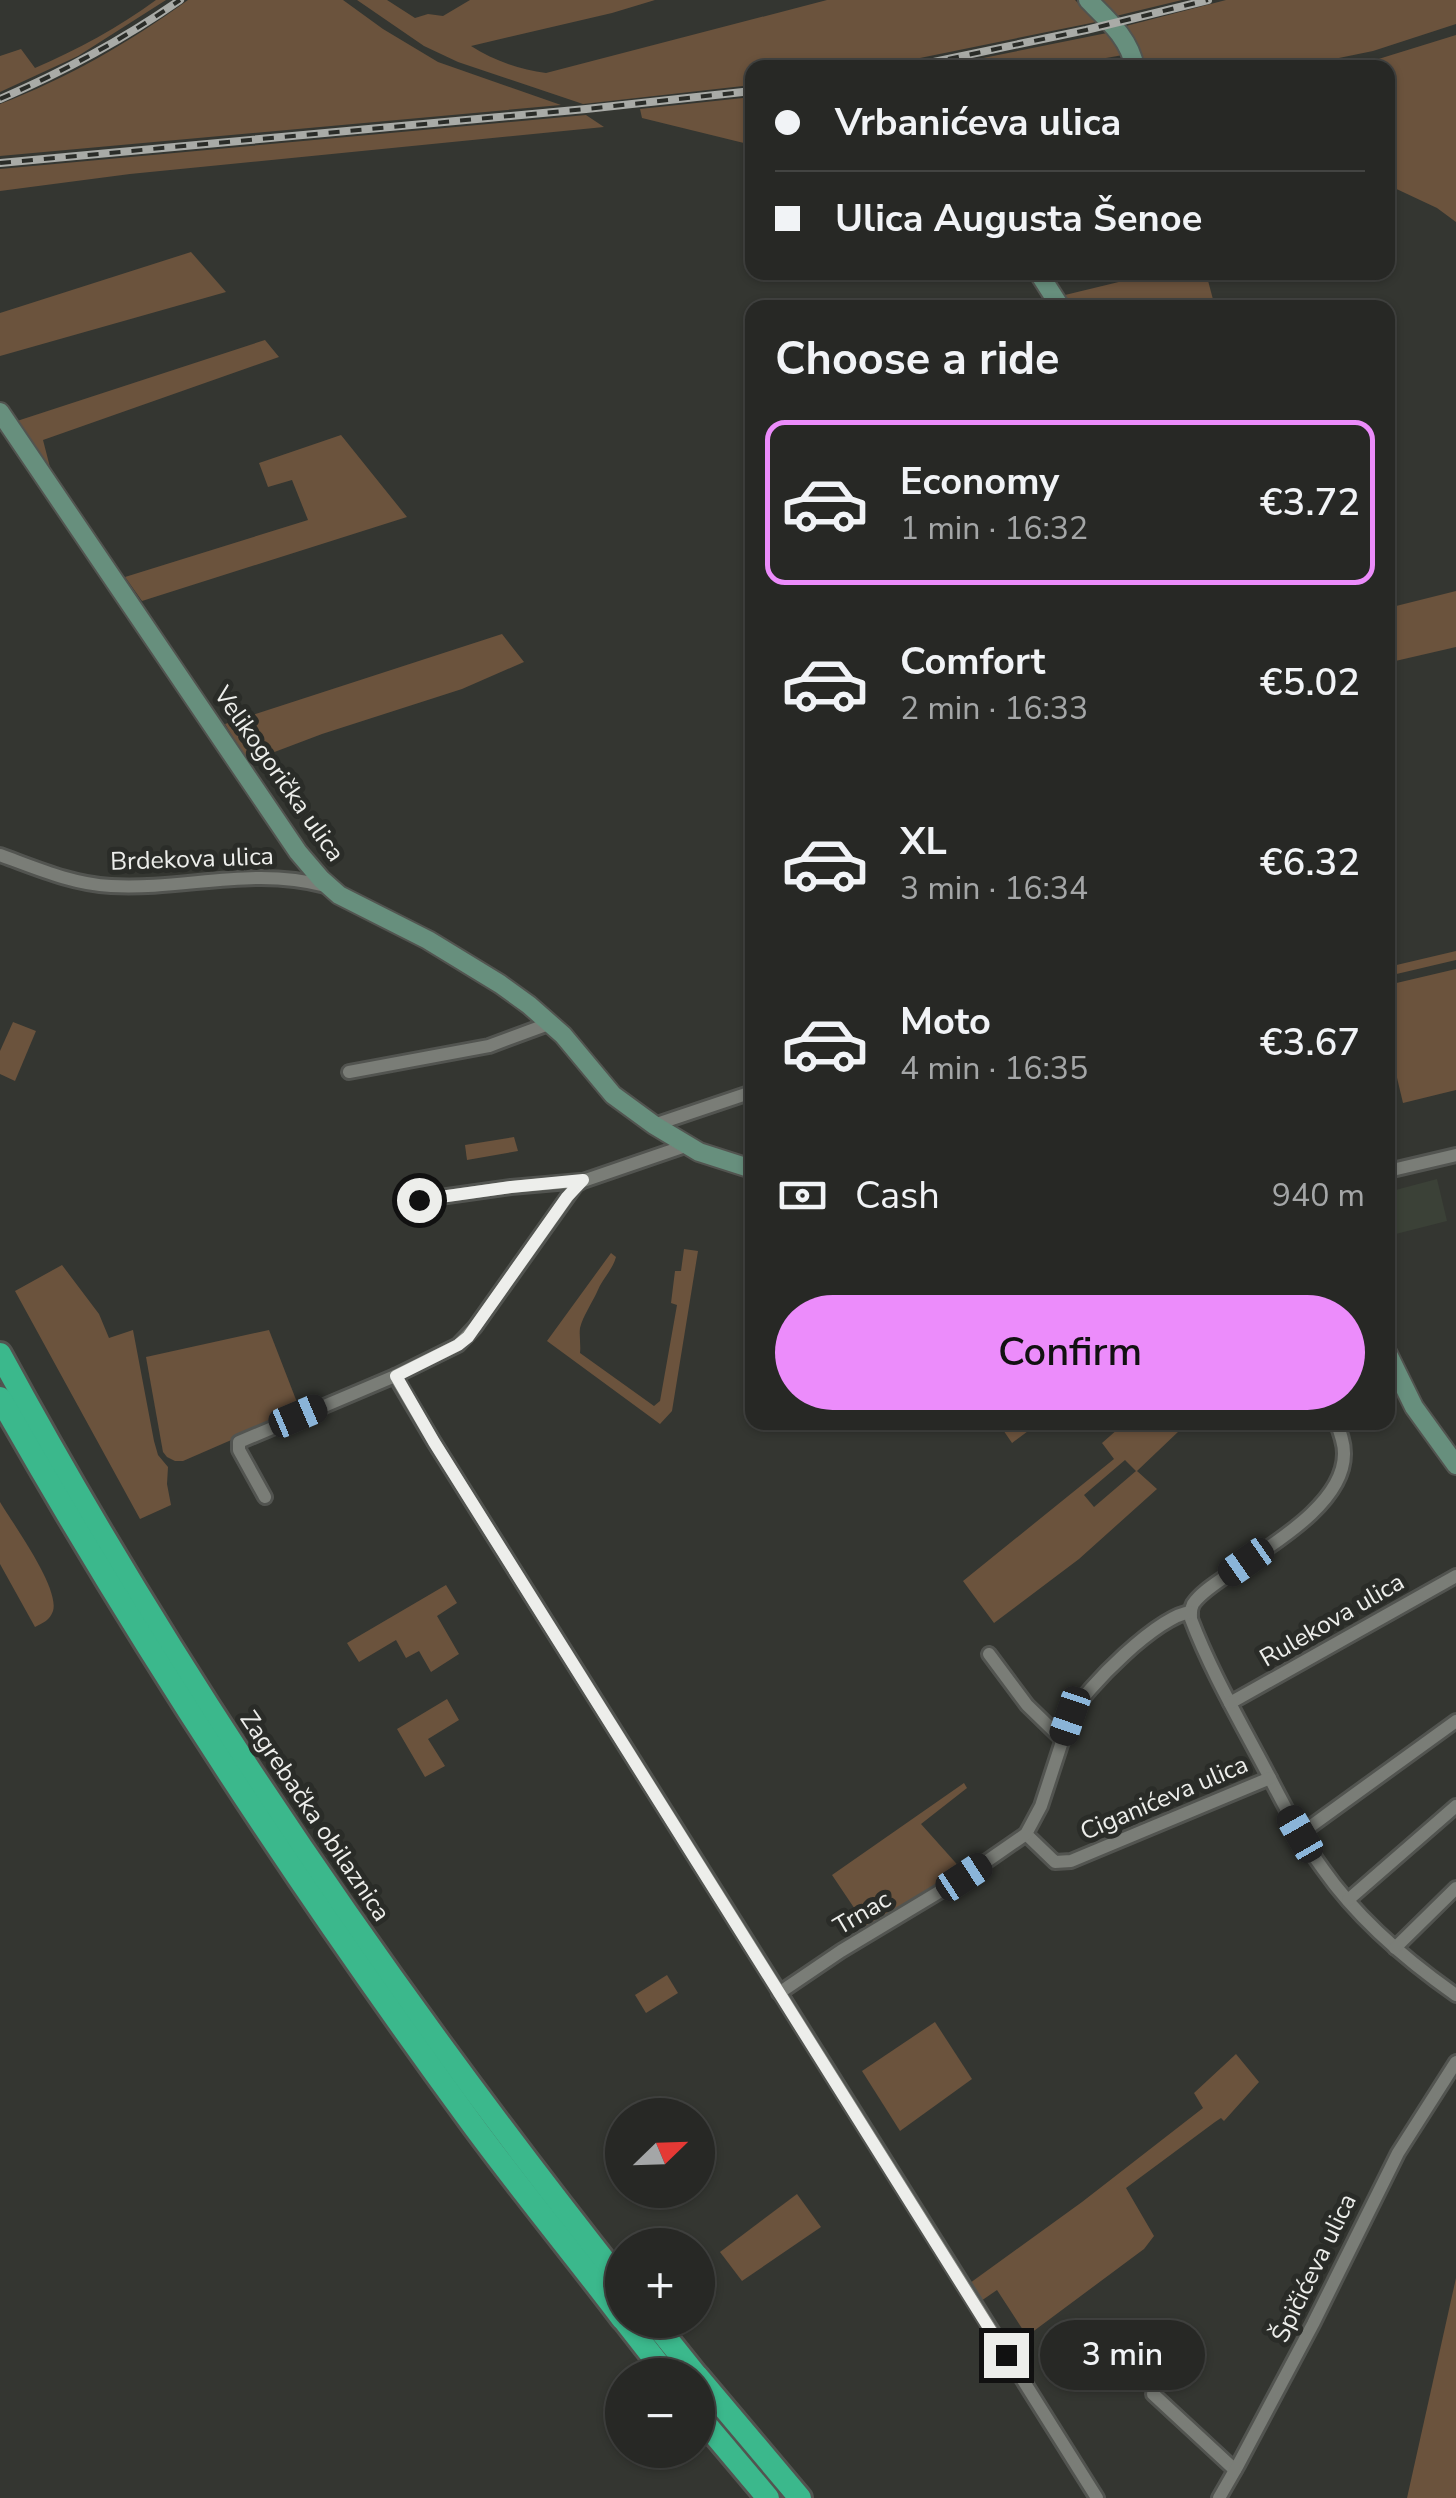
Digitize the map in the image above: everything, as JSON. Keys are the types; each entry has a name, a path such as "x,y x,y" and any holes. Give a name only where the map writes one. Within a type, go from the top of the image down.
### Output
{"highway":[{"name":"Zagrebačka obilaznica","path":"0,1354 140,1595 279,1814 488,2110 605,2261"},
{"name":"Zagrebačka obilaznica","path":"0,1398 122,1606 272,1841 472,2124 605,2296"},
{"name":"Zagrebačka obilaznica","path":"638,2338 654,2358"},
{"path":"666,2338 682,2358"},
{"path":"715,2398 800,2498"},
{"path":"715,2435 768,2498"}],"street":[{"path":"1088,0 1121,34 1133,60"},
{"name":"Velikogorička ulica","path":"0,412 298,852 329,887 428,940 514,993 551,1023 614,1095 654,1125 688,1146 745,1167"},
{"name":"Brdekova ulica","path":"0,855 90,884 141,886 274,876 329,887"},
{"path":"349,1072 489,1046 551,1023"},
{"path":"654,1125 745,1094"},
{"path":"419,1200 583,1180 688,1146"},
{"path":"1395,1169 1456,1154"},
{"path":"265,1498 239,1450 239,1442 396,1376 458,1345 468,1337 583,1180"},
{"path":"1395,1368 1414,1407 1456,1465"},
{"path":"396,1376 1097,2498"},
{"path":"1339,1430 1344,1462 1331,1489 1298,1526 1218,1581 1194,1602 1191,1612 1230,1703 1300,1834 1326,1874 1395,1948 1456,1995"},
{"name":"Rulekova ulica","path":"1230,1703 1456,1576"},
{"path":"1026,1834 1041,1806 1076,1705 1144,1638 1173,1617 1191,1612"},
{"path":"989,1654 1027,1705 1062,1739"},
{"path":"1300,1834 1456,1721"},
{"name":"Ciganićeva ulica","path":"1026,1834 1055,1862 1070,1862 1270,1778"},
{"path":"1348,1900 1456,1806"},
{"name":"Trnac","path":"780,1992 1026,1834"},
{"path":"1395,1948 1456,1888"},
{"name":"Špičićeva ulica","path":"1224,2494 1391,2165 1456,2062"},
{"path":"1153,2394 1236,2470"}],"shaded area":[{"path":"156,0 166,0 78,56 0,92 0,56 21,49 35,68 97,37"},
{"path":"188,0 343,0 438,62 561,105 0,156 0,104 97,58"},
{"path":"357,0 387,0 415,18 428,14 443,16 470,0 655,0 471,46 507,64 546,73 827,0 1075,0 1096,22 907,60 745,60 745,86 583,104 458,62 424,46"},
{"path":"1099,0 1182,0 1116,16"},
{"path":"1226,0 1456,0 1456,24 1373,51 1329,60 1139,60 1122,27"},
{"path":"1107,33 1123,55 1095,60 973,60"},
{"path":"1456,35 1456,222 1437,208 1395,188 1395,60 1375,60"},
{"path":"745,98 745,143 642,118 640,109"},
{"path":"586,115 604,127 130,174 0,191 0,169"},
{"path":"191,252 226,292 0,356 0,313"},
{"path":"1127,280 1208,280 1213,300 1068,300 1065,295"},
{"path":"265,340 279,357 43,440 51,471 17,421"},
{"path":"341,435 407,517 142,601 125,577 308,520 292,480 268,487 259,463"},
{"path":"1456,591 1456,647 1395,661 1395,606"},
{"path":"502,634 524,662 462,689 248,762 225,724"},
{"path":"1456,951 1456,960 1395,974 1395,965"},
{"path":"1456,969 1456,1090 1403,1103 1395,1069 1395,983"},
{"path":"13,1022 36,1031 15,1081 0,1074 0,1051"},
{"path":"514,1137 518,1151 467,1160 465,1145"},
{"path":"1437,1179 1447,1221 1395,1234 1395,1190"},
{"path":"684,1249 698,1251 672,1411 660,1424 547,1341 611,1253 616,1257 614,1262 581,1323 580,1353 654,1406 660,1401 677,1305 671,1303 675,1271 681,1271"},
{"path":"62,1265 99,1314 109,1338 133,1330 154,1441 158,1455 168,1467 171,1505 140,1519 15,1291"},
{"path":"269,1330 300,1410 183,1461 167,1457 146,1357"},
{"path":"1003,1430 1030,1430 1012,1443"},
{"path":"1117,1430 1179,1431 1137,1471 1157,1489 1079,1559 994,1623 963,1581 1114,1459 1102,1443","holes":["1125,1460 1136,1471 1094,1507 1084,1495"]},
{"path":"0,1502 43,1572 53,1601 50,1617 35,1627 0,1564"},
{"path":"446,1585 457,1603 437,1616 459,1654 431,1672 419,1651 406,1658 396,1640 359,1662 347,1643"},
{"path":"447,1699 459,1720 428,1739 445,1766 425,1777 397,1729"},
{"path":"964,1783 967,1788 921,1824 963,1871 869,1930 832,1875"},
{"path":"667,1975 678,1993 646,2013 635,1995"},
{"path":"935,2022 972,2079 900,2131 862,2071"},
{"path":"1236,2054 1259,2082 1224,2121 1221,2118 1215,2122 1126,2188 1154,2236 1144,2249 1027,2336 997,2290 981,2301 970,2283 1203,2108 1194,2093"},
{"path":"797,2194 821,2227 742,2281 720,2252"},
{"path":"1456,2278 1456,2498 1407,2498"}],"railway":[{"path":"0,99 93,54 180,0"},
{"path":"943,60 1208,0"},
{"path":"0,163 745,92"}],"route":[{"path":"419,1200 583,1180 468,1337 396,1376 1006,2355"}]}
